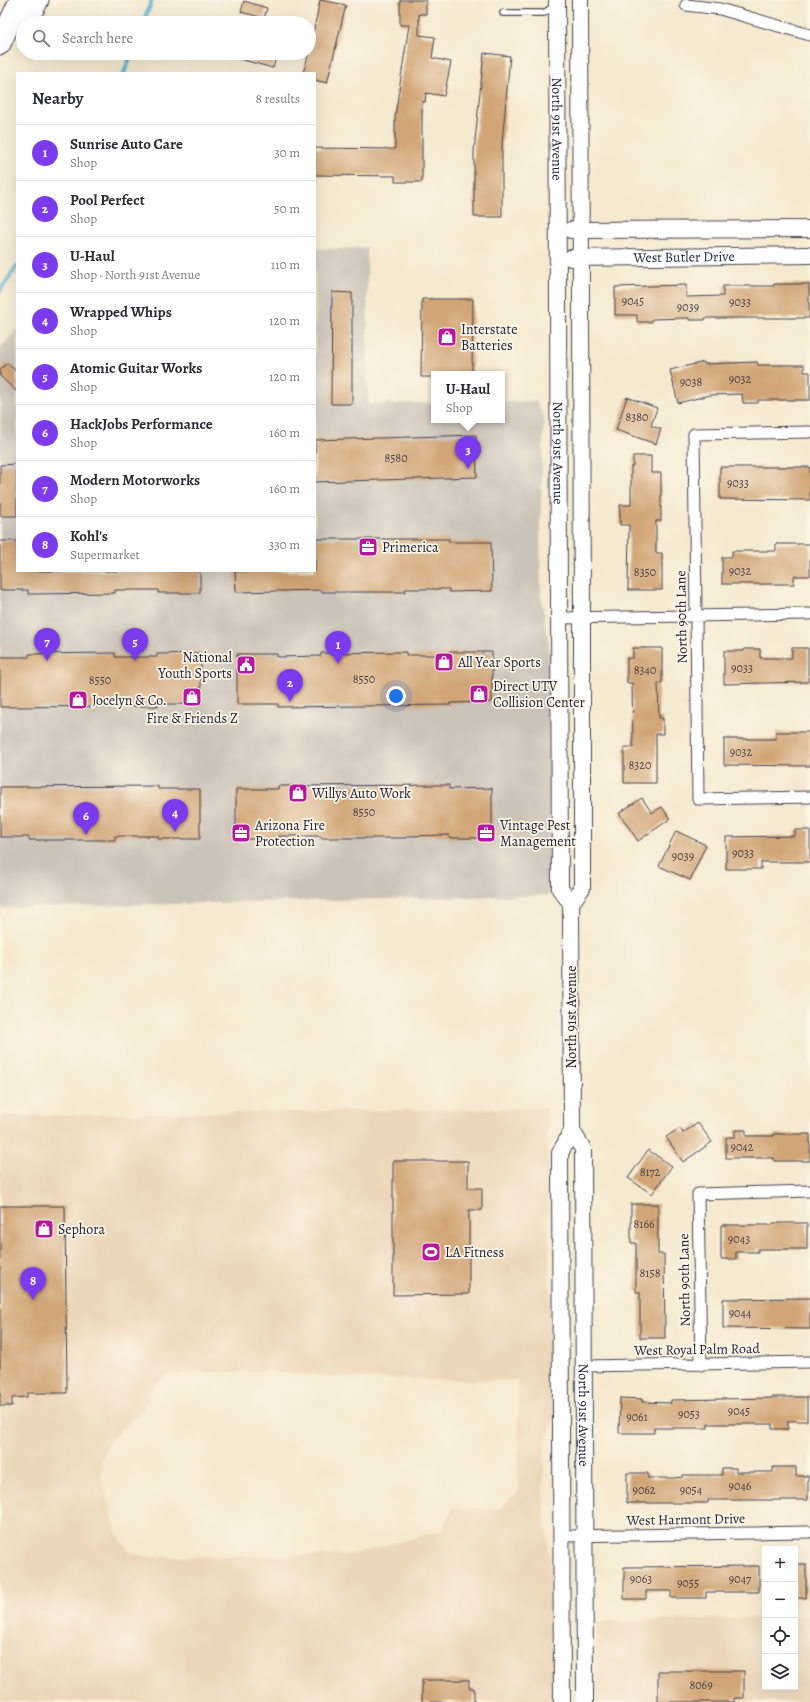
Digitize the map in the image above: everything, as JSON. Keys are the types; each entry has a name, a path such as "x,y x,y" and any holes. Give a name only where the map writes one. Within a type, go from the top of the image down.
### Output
{"highway":[{"path":"0,44 20,0"},
{"path":"30,16 38,0"},
{"path":"0,47 16,32"}],"main road":[{"path":"555,1 580,2"},
{"name":"North 91st Avenue","path":"555,1 558,230 560,889 571,903"},
{"name":"North 91st Avenue","path":"562,1702 560,1153 572,1131 571,903 582,888 580,2"},
{"name":"West Butler Drive","path":"558,230 810,229"},
{"name":"West Butler Drive","path":"558,258 810,255"},
{"name":"North 91st Avenue","path":"572,1131 583,1149 585,1702"},
{"path":"561,1256 571,1291 573,1347 584,1366"},
{"path":"562,1640 572,1685 572,1702"}],"street":[{"path":"686,5 720,9 810,35"},
{"name":"North 90th Lane","path":"810,432 694,434 698,799 810,797"},
{"path":"560,618 810,614"},
{"name":"North 90th Lane","path":"700,1365 698,1194 810,1192"},
{"name":"West Royal Palm Road","path":"584,1366 810,1362"},
{"name":"West Harmont Drive","path":"562,1536 810,1532"}],"lane":[{"path":"503,13 544,13 555,1"}],"shaded area":[{"path":"367,248 368,404 431,403 431,423 505,423 505,402 535,401 544,417 540,531 541,597 549,645 550,895 0,908 0,348 16,331 16,572 316,572 316,249"},
{"path":"547,1108 551,1380 555,1390 555,1413 545,1445 543,1490 551,1572 552,1702 0,1702 0,1116","holes":["255,1371 364,1378 518,1381 519,1491 499,1509 452,1508 442,1530 351,1555 148,1557 130,1552 117,1534 101,1475 102,1458 111,1440 122,1428 142,1411 156,1383 169,1374"]},
{"path":"798,1617 810,1617 810,1702 597,1702 596,1622 762,1618 762,1690 798,1690"}],"building":[{"path":"320,0 346,5 327,83 316,80 316,72 303,72 307,60 316,60 316,19"},
{"path":"400,0 426,0 426,14 419,14 419,35 435,37 432,58 451,62 444,96 426,93 425,102 422,102 422,182 395,182 395,176 316,175 316,148 395,149 395,116 409,25 400,25"},
{"path":"244,1 267,8 265,16 256,16 241,12"},
{"path":"484,53 510,56 502,144 502,217 474,217 474,151"},
{"path":"243,60 275,60 273,68"},
{"path":"774,284 809,284 809,318 705,318 705,320 689,320 689,318 652,319 652,322 637,322 637,315 615,315 615,287 686,285 686,297 723,296 723,286 774,286"},
{"path":"332,292 352,293 352,404 331,404"},
{"name":"Interstate Batteries","path":"422,299 473,299 472,371 431,371 431,377 421,377"},
{"path":"704,362 704,364 757,362 758,365 804,365 804,372 810,372 810,400 758,400 758,403 743,403 742,394 710,395 678,403 670,370"},
{"path":"7,363 16,371 16,391 0,376 0,370"},
{"path":"627,397 657,408 651,426 661,429 656,444 616,430"},
{"path":"476,435 477,477 316,482 316,440"},
{"path":"633,456 651,456 651,473 661,473 661,521 656,521 656,553 662,553 662,590 628,590 629,525 620,525 620,505 631,505 631,466 633,466"},
{"path":"16,464 16,516 0,516 0,465"},
{"path":"720,467 810,467 810,500 720,499"},
{"path":"316,539 449,539 449,542 491,542 492,591 449,592 449,589 405,589 405,592 321,592 321,590 236,592 235,572 316,572"},
{"path":"0,541 16,541 16,572 200,572 200,593 158,593 158,590 115,590 115,593 28,594 28,590 0,590"},
{"path":"776,544 810,544 810,576 794,576 794,584 722,584 722,557 732,557 732,551 776,551"},
{"path":"633,648 662,648 662,683 658,683 659,718 663,718 663,734 656,734 656,783 624,783 624,747 633,747 632,683 627,683 627,658 633,658"},
{"path":"792,648 808,648 808,682 724,684 724,651 760,649 760,658 792,658"},
{"path":"406,652 406,655 448,655 448,652 492,652 492,702 450,703 450,705 278,707 278,704 237,704 237,654 277,654 277,657 321,656 321,653"},
{"path":"115,653 115,657 157,657 157,654 201,653 201,704 157,704 158,706 0,707 0,657 29,657 29,654"},
{"path":"776,732 810,732 810,766 724,765 724,739 776,739"},
{"path":"449,785 449,789 492,788 492,838 449,838 449,835 407,836 407,838 321,838 321,836 279,836 279,839 236,839 236,789 278,789 278,786"},
{"path":"158,786 158,789 200,789 200,839 158,839 158,836 115,836 115,840 29,840 29,837 0,837 0,787"},
{"path":"642,798 652,813 662,807 670,819 638,841 619,813"},
{"path":"795,830 810,830 810,862 761,862 761,869 726,869 726,837 795,836"},
{"path":"676,831 706,845 690,880 659,866"},
{"path":"698,1123 712,1142 683,1162 666,1137 680,1128 683,1133"},
{"path":"735,1130 746,1130 746,1136 810,1134 810,1161 774,1161 774,1158 726,1158 726,1137 735,1137"},
{"path":"648,1150 672,1166 652,1194 628,1178"},
{"name":"LA Fitness","path":"393,1161 468,1161 468,1188 482,1188 482,1210 469,1210 469,1294 393,1295"},
{"path":"631,1204 658,1204 658,1254 664,1254 665,1338 640,1338 640,1292 636,1292 636,1243 631,1243"},
{"path":"0,1206 65,1206 67,1393 27,1393 27,1397 12,1398 12,1406 0,1406"},
{"path":"773,1223 807,1223 807,1249 758,1249 758,1252 736,1252 736,1259 721,1259 721,1225 773,1225"},
{"path":"810,1298 810,1329 723,1328 723,1299"},
{"path":"807,1397 807,1421 788,1421 788,1429 772,1429 772,1424 708,1424 708,1428 654,1428 654,1433 619,1433 620,1398 642,1399 642,1402 671,1403 671,1400"},
{"path":"773,1467 796,1467 796,1476 808,1476 808,1500 708,1500 708,1503 627,1503 627,1473 648,1473 648,1478 673,1478 683,1477 683,1475 722,1475 722,1468 736,1468 736,1472 773,1472"},
{"path":"798,1564 806,1564 806,1598 798,1598"},
{"path":"759,1566 759,1592 706,1592 706,1598 671,1598 671,1591 646,1591 646,1599 624,1599 624,1567"},
{"path":"658,1671 744,1671 744,1698 734,1698 734,1702 658,1702"},
{"path":"422,1680 469,1680 469,1688 474,1688 474,1702 422,1702"}],"waterway":[{"path":"146,16 152,0"},
{"path":"124,72 129,60"},
{"path":"0,291 16,267"}],"place":[{"name":"Interstate Batteries","path":"447,337"},
{"name":"U-Haul","path":"468,469"},
{"name":"Primerica","path":"368,547"},
{"name":"Modern Motorworks","path":"47,661"},
{"name":"Atomic Guitar Works","path":"135,661"},
{"name":"All Year Sports","path":"444,662"},
{"name":"Sunrise Auto Care","path":"338,664"},
{"name":"National Youth Sports","path":"246,665"},
{"name":"Direct UTV Collision Center","path":"479,694"},
{"name":"Fire & Friends Z","path":"192,697"},
{"name":"Jocelyn & Co.","path":"78,700"},
{"name":"Pool Perfect","path":"290,702"},
{"name":"Willys Auto Work","path":"298,793"},
{"name":"Wrapped Whips","path":"175,832"},
{"name":"Arizona Fire Protection","path":"241,833"},
{"name":"Vintage Pest Management","path":"486,833"},
{"name":"HackJobs Performance","path":"86,835"},
{"name":"Sephora","path":"44,1229"},
{"name":"LA Fitness","path":"431,1252"},
{"name":"Kohl's","path":"33,1300"}]}
